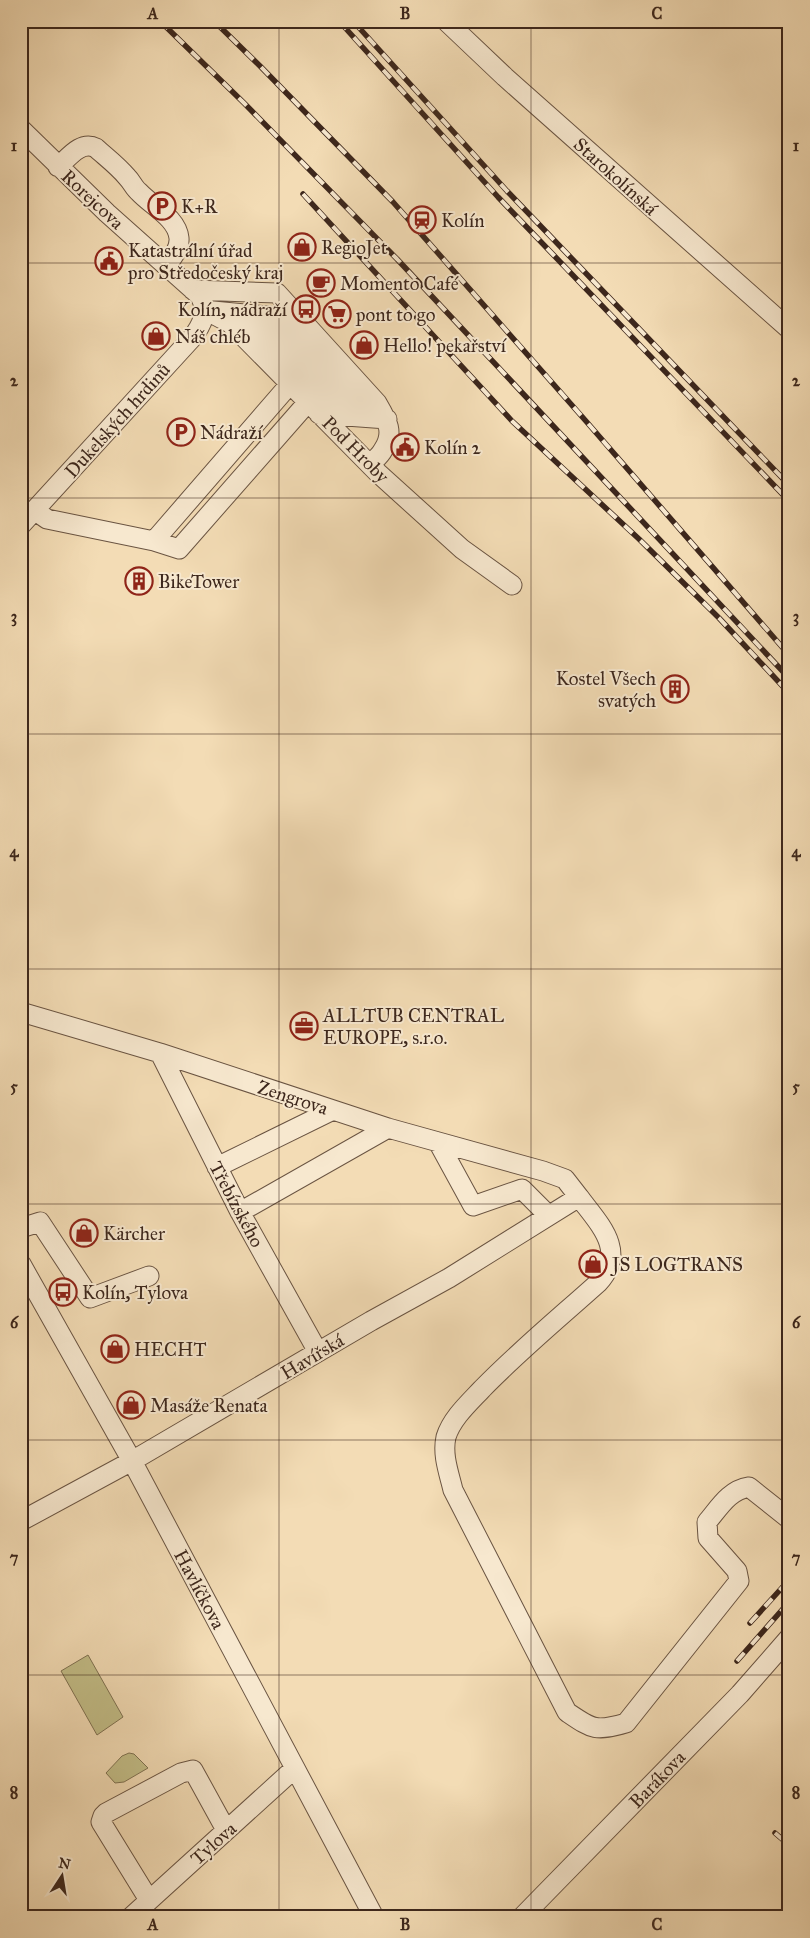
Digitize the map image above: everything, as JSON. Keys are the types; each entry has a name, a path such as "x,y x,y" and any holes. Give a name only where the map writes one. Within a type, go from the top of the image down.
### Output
{"street":[{"name":"Starokolínská","path":"446,21 505,77 789,329"},
{"name":"Rorejcova","path":"21,130 58,167 193,290 203,302 205,310"},
{"path":"58,167 84,146 90,145 96,148 127,176 139,192 172,222 176,228 179,238 178,245 175,254 166,266"},
{"path":"193,290 277,293 382,411 389,425 390,438 383,451 370,465"},
{"path":"205,310 296,314"},
{"name":"Pod Hroby","path":"205,310 230,324 370,465 462,549 512,585"},
{"name":"Dukelských hrdinů","path":"21,525 192,338 202,321 205,310"},
{"path":"245,338 316,336"},
{"path":"245,338 275,350 332,353"},
{"path":"271,364 347,370"},
{"path":"154,542 289,382 362,387"},
{"path":"34,510 47,519 179,549 311,405 382,411"},
{"name":"Zengrova","path":"21,1012 160,1053 388,1128 565,1179 579,1197"},
{"name":"Třebízského","path":"160,1053 240,1212 318,1352"},
{"path":"217,1167 332,1110"},
{"path":"240,1212 388,1128"},
{"path":"438,1142 474,1206 522,1189 548,1215"},
{"path":"579,1197 608,1240 612,1251 609,1268 598,1283 506,1364 467,1405 455,1419 447,1436 445,1446 446,1460 453,1490 567,1712 590,1727 608,1728 626,1723 739,1581 738,1571 708,1538 707,1522 730,1495 740,1488 749,1487 788,1518"},
{"name":"Havířská","path":"21,1521 132,1462 448,1278 579,1197"},
{"path":"21,1228 40,1222 90,1298 149,1276"},
{"name":"Havlíčkova","path":"21,1264 132,1462 374,1917"},
{"name":"Barákova","path":"522,1917 740,1694 789,1638"},
{"name":"Tylova","path":"131,1917 294,1769"},
{"path":"149,1900 101,1822 106,1813 182,1773 193,1770 226,1830"}],"shaded area":[{"path":"88,1655 123,1717 97,1735 61,1671"},
{"path":"129,1753 134,1754 148,1768 124,1782 115,1783 106,1773 122,1756"}],"railway":[{"path":"160,21 244,103 397,259 789,678"},
{"path":"214,21 393,202 789,655"},
{"path":"339,21 498,197 789,501"},
{"path":"353,21 507,191 789,485"},
{"path":"303,194 512,421 639,539 719,618 789,693"},
{"path":"750,1623 789,1580"},
{"path":"737,1661 789,1602"},
{"path":"775,1833 789,1845"}],"place":[{"name":"K+R","path":"162,206"},
{"name":"Kolín","path":"422,220"},
{"name":"RegioJet","path":"302,247"},
{"name":"Katastrální úřad pro Středočeský kraj","path":"109,261"},
{"name":"Momento Café","path":"321,283"},
{"name":"Kolín, nádraží","path":"306,309"},
{"name":"pont to go","path":"337,314"},
{"name":"Náš chléb","path":"156,336"},
{"name":"Hello! pekařství","path":"364,345"},
{"name":"Nádraží","path":"181,432"},
{"name":"Kolín 2","path":"405,447"},
{"name":"BikeTower","path":"139,581"},
{"name":"Kostel Všech svatých","path":"675,689"},
{"name":"ALLTUB CENTRAL EUROPE, s.r.o.","path":"304,1026"},
{"name":"Kärcher","path":"84,1233"},
{"name":"JS LOGTRANS","path":"593,1264"},
{"name":"Kolín, Tylova","path":"63,1292"},
{"name":"HECHT","path":"115,1349"},
{"name":"Masáže Renata","path":"131,1405"}]}
